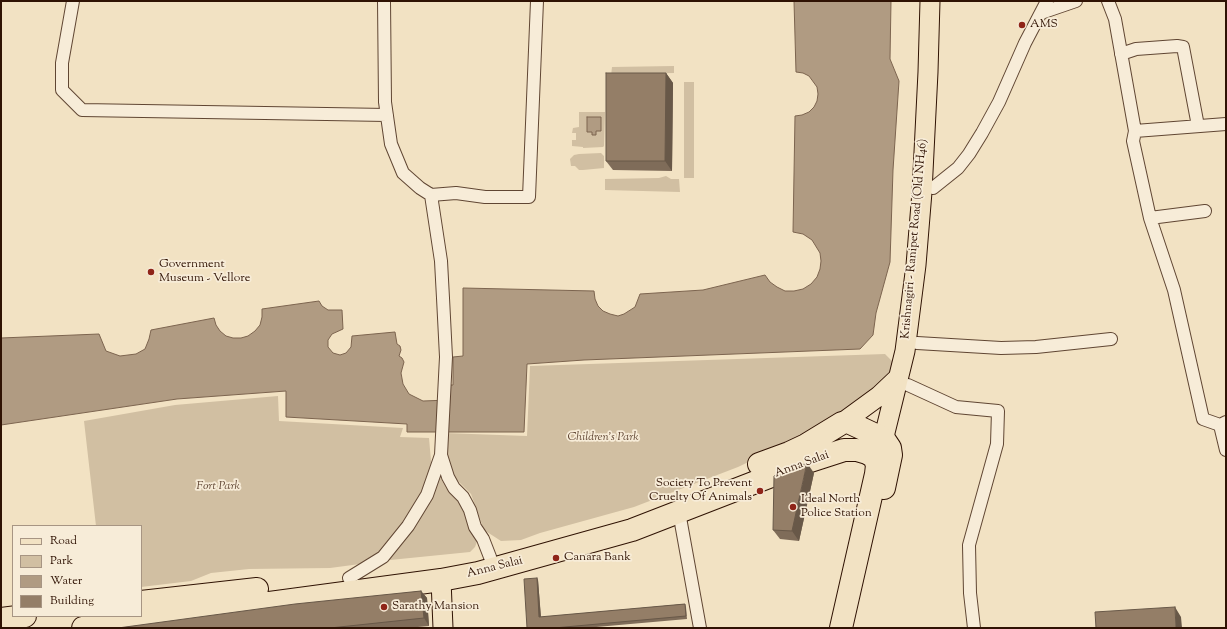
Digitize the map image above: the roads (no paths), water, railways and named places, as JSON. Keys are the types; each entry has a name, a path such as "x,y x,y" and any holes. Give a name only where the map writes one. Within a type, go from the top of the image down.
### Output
{"highway":[{"path":"841,628 883,469 891,455 890,448 882,433 854,424 842,423"},
{"name":"Anna Salai","path":"142,602 349,578 461,563 490,557 635,515 806,445 842,423"},
{"name":"Anna Salai","path":"82,628 440,580 478,573 632,530 798,466 844,450 857,450 867,453 874,457 877,465 883,469"},
{"path":"850,628 883,469"},
{"path":"1,619 17,617"}],"main road":[{"name":"Krishnagiri - Ranipet Road (Old NH46)","path":"903,381 905,351 916,265 922,185 930,1"},
{"name":"Krishnagiri - Ranipet Road (Old NH46)","path":"883,469 903,381 917,343 921,319 933,188 942,58 943,1"},
{"path":"842,423 879,396 903,381"},
{"path":"844,450 882,433 895,416 903,381"},
{"path":"440,580 443,628"},
{"path":"80,617 82,628"}],"street":[{"path":"73,1 62,63 62,90 82,110 387,115"},
{"path":"384,1 385,102 391,144 403,173 420,188 431,195 456,193 485,197 529,197 536,1"},
{"path":"933,188 958,168 982,133 999,102 1025,43 1047,1"},
{"path":"1041,13 1076,1"},
{"path":"1108,1 1115,19 1135,131 1133,141 1150,218 1174,290 1203,419 1223,424 1226,450"},
{"path":"1121,54 1136,49 1177,46 1183,47 1198,126"},
{"path":"1135,131 1226,124"},
{"path":"349,578 383,557 408,526 427,494 441,455 446,358 441,261 431,195"},
{"path":"1150,218 1205,211"},
{"path":"917,343 1001,348 1111,339"},
{"path":"903,381 956,407 998,412 997,444 969,545 970,593 974,628"},
{"path":"441,455 448,477 470,510 475,526 483,539 490,557"},
{"path":"679,512 700,628"}],"water":[{"path":"794,1 891,1 890,59 899,81 893,170 890,262 876,313 873,335 860,349 584,360 527,364 524,432 407,432 407,424 286,417 286,391 177,399 1,425 1,338 99,334 106,351 120,356 136,354 145,349 151,330 214,318 220,331 226,336 241,338 248,336 260,325 262,309 319,301 322,306 328,310 342,310 343,329 332,334 328,340 328,347 333,353 340,355 346,353 351,347 352,336 395,332 397,344 400,346 401,350 399,356 404,362 401,373 403,384 409,394 423,401 449,400 450,385 453,385 453,357 463,356 463,288 594,291 598,306 603,311 618,316 635,307 640,294 703,290 765,275 770,282 785,291 803,289 811,284 817,277 821,261 820,253 812,240 803,234 793,232 795,116 809,112 817,101 818,94 817,87 809,76 796,72"},
{"path":"587,117 601,117 601,131 596,131 596,135 592,135 592,132 587,132"}],"place":[{"name":"AMS","path":"1022,25"},
{"name":"Government Museum - Vellore","path":"151,272"},
{"name":"Society To Prevent Cruelty Of Animals","path":"760,491"},
{"name":"Ideal North Police Station","path":"793,507"},
{"name":"Canara Bank","path":"556,558"},
{"name":"Sarathy Mansion","path":"384,607"}],"park label":[{"name":"Children's Park","path":"603,438"},
{"name":"Fort Park","path":"218,487"}]}
